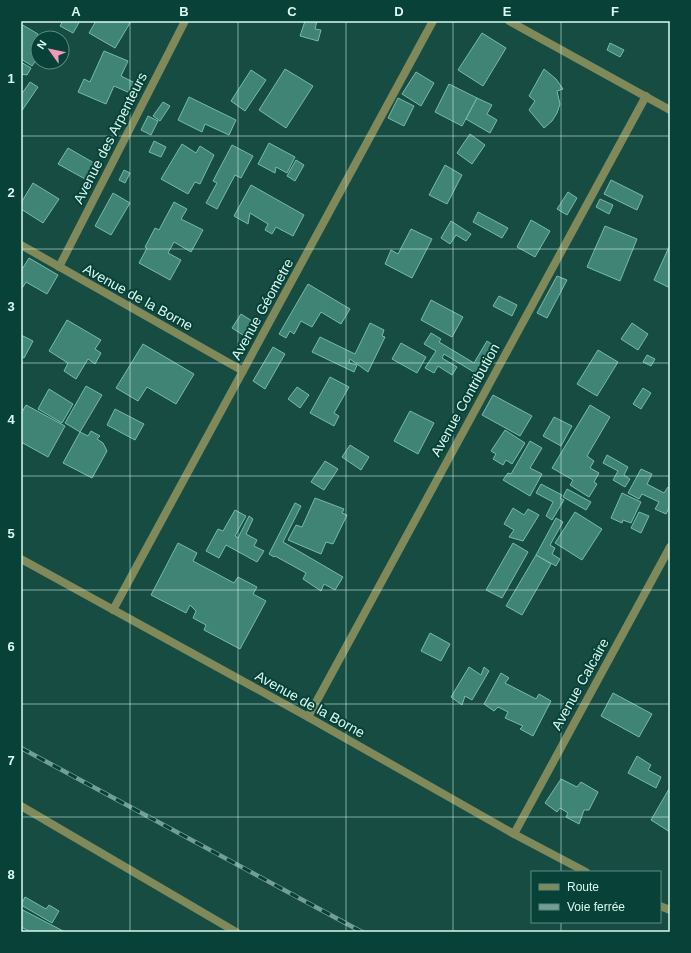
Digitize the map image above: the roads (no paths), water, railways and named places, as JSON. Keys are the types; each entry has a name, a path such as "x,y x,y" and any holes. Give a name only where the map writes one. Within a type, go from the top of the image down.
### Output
{"street":[{"name":"Avenue des Arpenteurs","path":"59,267 185,21"},
{"name":"Avenue Géometre","path":"113,610 433,21"},
{"path":"509,21 670,110"},
{"name":"Avenue Contribution","path":"308,717 646,96"},
{"name":"Avenue de la Borne","path":"21,245 243,371"},
{"name":"Avenue Calcaire","path":"514,834 670,547"},
{"name":"Avenue de la Borne","path":"21,559 308,717 514,834 584,871"},
{"path":"21,806 236,932"}],"railway":[{"path":"21,748 362,932"}]}
